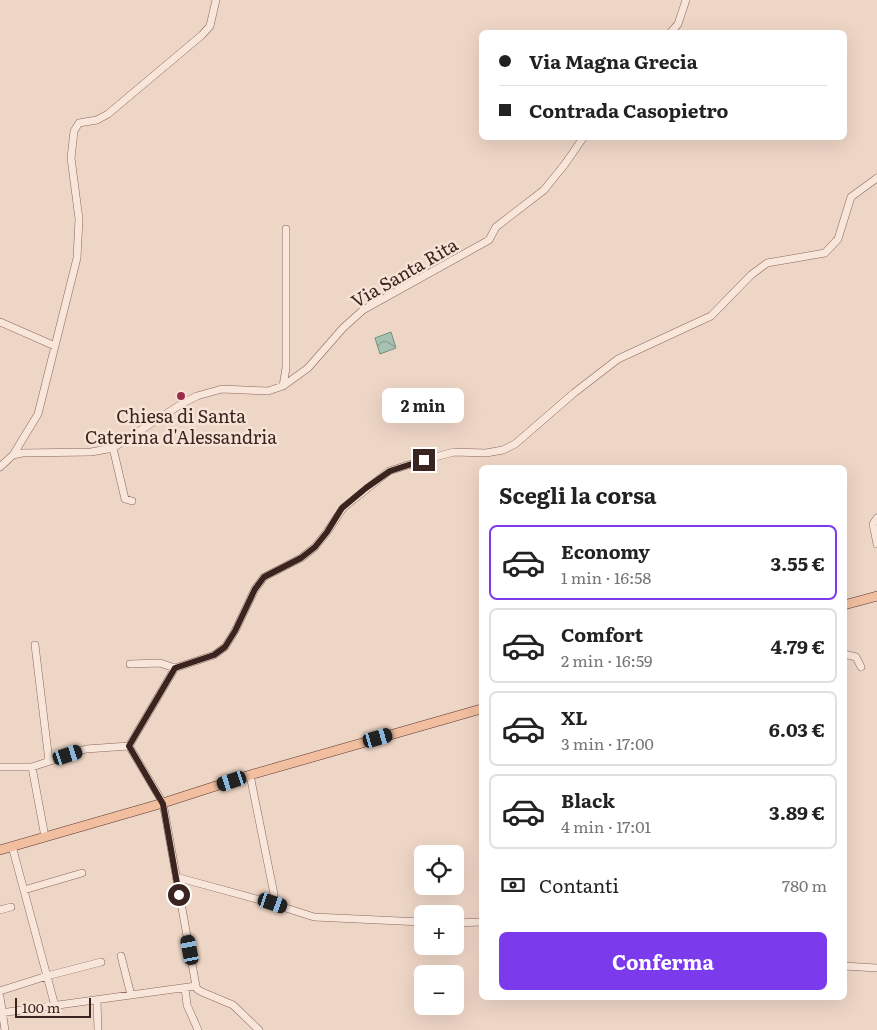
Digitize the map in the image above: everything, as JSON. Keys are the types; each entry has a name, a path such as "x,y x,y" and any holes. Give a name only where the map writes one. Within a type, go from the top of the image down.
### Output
{"main road":[{"path":"847,604 877,596"},
{"path":"0,850 163,804 250,775 479,710"}],"street":[{"path":"0,467 13,455 38,414 77,258 79,219 71,158 72,141 76,126 79,123 97,120 108,114 202,34 210,26 216,0"},
{"path":"673,30 678,24 686,0"},
{"name":"Via Santa Rita","path":"13,455 43,452 91,452 113,448 183,403 204,394 222,389 268,391 283,386 308,368 343,328 363,310 490,240 496,227 544,190 582,140"},
{"path":"130,664 160,663 175,668 214,655 225,647 235,631 255,589 264,577 301,558 315,547 342,508 390,471 454,452 486,453 503,450 515,444 574,393 618,359 711,316 751,275 768,263 825,252 838,239 851,197 877,178"},
{"path":"283,386 286,368 286,229"},
{"path":"0,322 55,346"},
{"path":"113,448 125,499 132,501"},
{"path":"877,518 873,524 877,544"},
{"path":"35,645 49,761"},
{"path":"847,655 856,657 861,667"},
{"path":"129,746 175,668"},
{"path":"0,767 32,766 86,749 129,746"},
{"path":"129,746 163,804 196,986 202,992 232,1006 259,1030"},
{"path":"32,766 45,837"},
{"path":"250,775 274,894 273,903"},
{"path":"12,846 55,1006"},
{"path":"24,890 82,873"},
{"path":"176,877 273,903 314,917 414,922"},
{"path":"0,910 11,907"},
{"path":"464,923 479,922"},
{"path":"121,956 131,995"},
{"path":"0,991 101,962"},
{"path":"847,966 877,968"},
{"path":"1,1012 97,1001 196,986"},
{"path":"185,988 187,1005 198,1030"},
{"path":"0,997 5,1030"},
{"path":"97,1001 98,1030"}],"water":[{"path":"391,332 396,348 380,354 375,338"}],"place":[{"name":"Chiesa di Santa Caterina d'Alessandria","path":"181,396"}],"route":[{"path":"179,895 163,804 129,746 175,668 214,655 225,647 235,631 255,589 264,577 301,558 315,547 342,508 366,488 390,471 424,460"}]}
